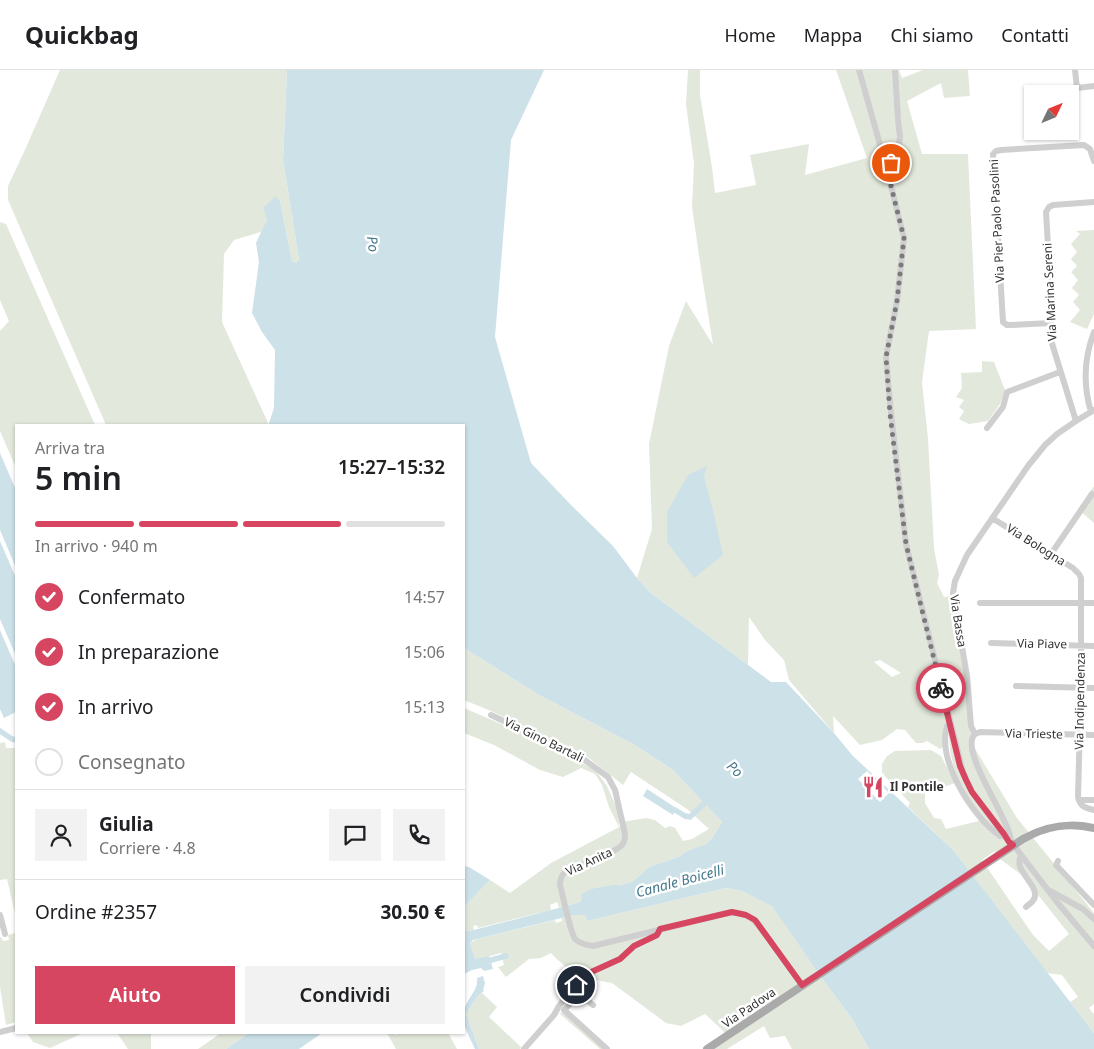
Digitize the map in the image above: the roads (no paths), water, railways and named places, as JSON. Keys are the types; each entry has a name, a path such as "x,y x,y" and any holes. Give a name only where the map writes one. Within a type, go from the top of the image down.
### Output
{"main road":[{"name":"Via Padova","path":"707,1049 1002,852 1012,843 1031,834 1056,826 1073,825 1094,828"}],"street":[{"path":"859,70 904,238 897,301 886,357 906,544 960,766 972,792 998,827 1006,832 1009,842 1012,843 1094,946"},
{"path":"886,166 889,166 895,157 900,137 895,70"},
{"path":"1075,70 1076,88 1094,86"},
{"name":"Via Pier Paolo Pasolini","path":"1051,322 1009,325 1003,322 994,154 996,151 1001,150 1084,145 1090,150 1094,161"},
{"name":"Via Marina Sereni","path":"1076,421 1050,337 1052,315 1046,212 1053,205 1094,202"},
{"path":"1092,411 1087,397 1085,378 1088,354 1094,332"},
{"path":"987,428 1003,407 1007,392 1060,372"},
{"name":"Via Bassa","path":"1006,832 1001,815 974,756 972,737 975,734 971,726 967,676 955,608 954,590 956,578 967,555 1042,448 1057,434 1092,411"},
{"path":"1051,554 1092,494"},
{"name":"Via Bologna","path":"992,518 1073,568 1079,574 1082,581 1082,603"},
{"path":"980,603 1094,603"},
{"name":"Via Indipendenza","path":"1079,800 1082,603"},
{"name":"Via Piave","path":"991,643 1094,646"},
{"path":"1016,686 1094,688"},
{"name":"Via Gino Bartali","path":"491,715 582,758 608,777 616,790"},
{"path":"950,725 947,726 946,730 947,752 949,763 959,786 974,809 989,826 1000,836 1006,832"},
{"name":"Via Trieste","path":"975,734 980,732 1094,735"},
{"name":"Via Anita","path":"616,790 625,838 621,846 616,850 564,872 560,882 573,935 576,939 588,946 594,946 728,912 735,912 755,920 802,985"},
{"path":"1094,800 1079,800 1083,807 1094,810"},
{"path":"998,827 1002,824 1001,815"},
{"path":"1021,856 1019,864 1033,888 1035,896 1034,900 1026,907"},
{"path":"1058,861 1056,865 1094,905"},
{"path":"1047,889 1083,909 1094,918"},
{"path":"0,915 5,934"},
{"path":"561,1008 576,985 589,973 620,959 634,946 657,935 660,929"},
{"path":"524,1049 561,1008 580,994 592,1004"},
{"path":"561,1008 607,1049"},
{"path":"0,1032 15,1028"}],"water":[{"path":"287,70 544,70 511,140 495,337 531,463 613,546 637,578 652,594 771,682 786,682 852,755 953,850 1094,1033 1094,1049 869,1049 852,1019 772,906 742,891 726,888 587,921 585,915 574,915 473,940 470,943 475,959 489,956 493,969 484,971 481,968 465,974 465,927 466,931 474,930 580,902 582,899 581,895 591,889 632,882 649,867 678,857 706,844 722,822 673,770 633,744 539,695 465,649 465,424 269,424 274,408 275,350 262,332 252,313 259,262 256,243 267,219 263,208 276,196 280,201 292,261 296,263 299,259 283,160"},
{"path":"0,453 15,488 15,566 0,530"},
{"path":"707,466 704,477 723,555 694,578 667,542 667,512 688,475"},
{"path":"0,541 15,576 15,654 0,619"},
{"path":"0,630 15,665 15,712 4,718 0,709"},
{"path":"647,789 676,808 673,815 643,796"},
{"path":"465,866 490,880 465,906"},
{"path":"483,976 485,983 484,991 477,997 466,1014 479,1049 475,1049 466,1030 465,1007 476,987 477,978"},
{"path":"248,1034 321,1034 299,1049 226,1049"}],"waterway":[{"path":"0,731 15,740"},
{"path":"675,810 690,817 710,798"},
{"path":"484,962 506,956"}],"place":[{"name":"Il Pontile","path":"873,787"}],"water label":[{"name":"Po","path":"373,244"},
{"name":"Po","path":"735,769"},
{"name":"Canale Boicelli","path":"680,881"}]}
